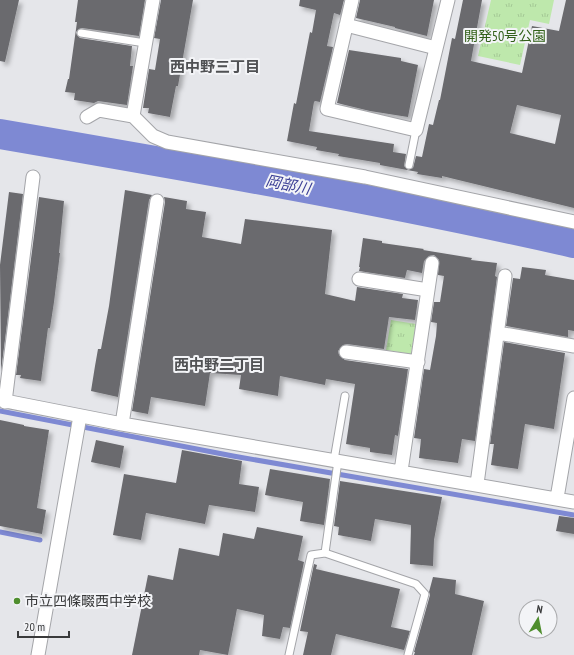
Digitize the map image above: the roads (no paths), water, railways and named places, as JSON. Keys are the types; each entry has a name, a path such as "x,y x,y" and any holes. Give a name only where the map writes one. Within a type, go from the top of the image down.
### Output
{"street":[{"path":"133,116 153,0"},
{"path":"352,0 327,109 416,130 448,0"},
{"path":"346,25 436,48"},
{"path":"87,117 99,110 133,116 153,136 167,142 365,177 574,222"},
{"path":"33,177 3,401 336,463 401,471 574,502"},
{"path":"122,424 157,201"},
{"path":"401,471 432,263"},
{"path":"477,484 505,276"},
{"path":"359,279 428,290"},
{"path":"498,333 574,346"},
{"path":"346,352 418,362"},
{"path":"557,498 574,398"},
{"path":"38,655 80,416"}],"lane":[{"path":"81,33 145,43"},
{"path":"409,165 416,130"},
{"path":"325,553 336,480 336,463 346,396"},
{"path":"289,655 311,555 325,553 416,584 425,594 408,655"}],"waterway":[{"name":"岡部川","path":"0,134 360,198 574,243"},
{"path":"0,411 233,456 574,515"},
{"path":"0,532 40,540"}],"place":[{"name":"市立四條畷西中学校","path":"17,601"}],"district":[{"name":"西中野三丁目","path":"215,67"},
{"name":"西中野二丁目","path":"219,365"}],"park label":[{"name":"開発50号公園","path":"505,36"}]}
